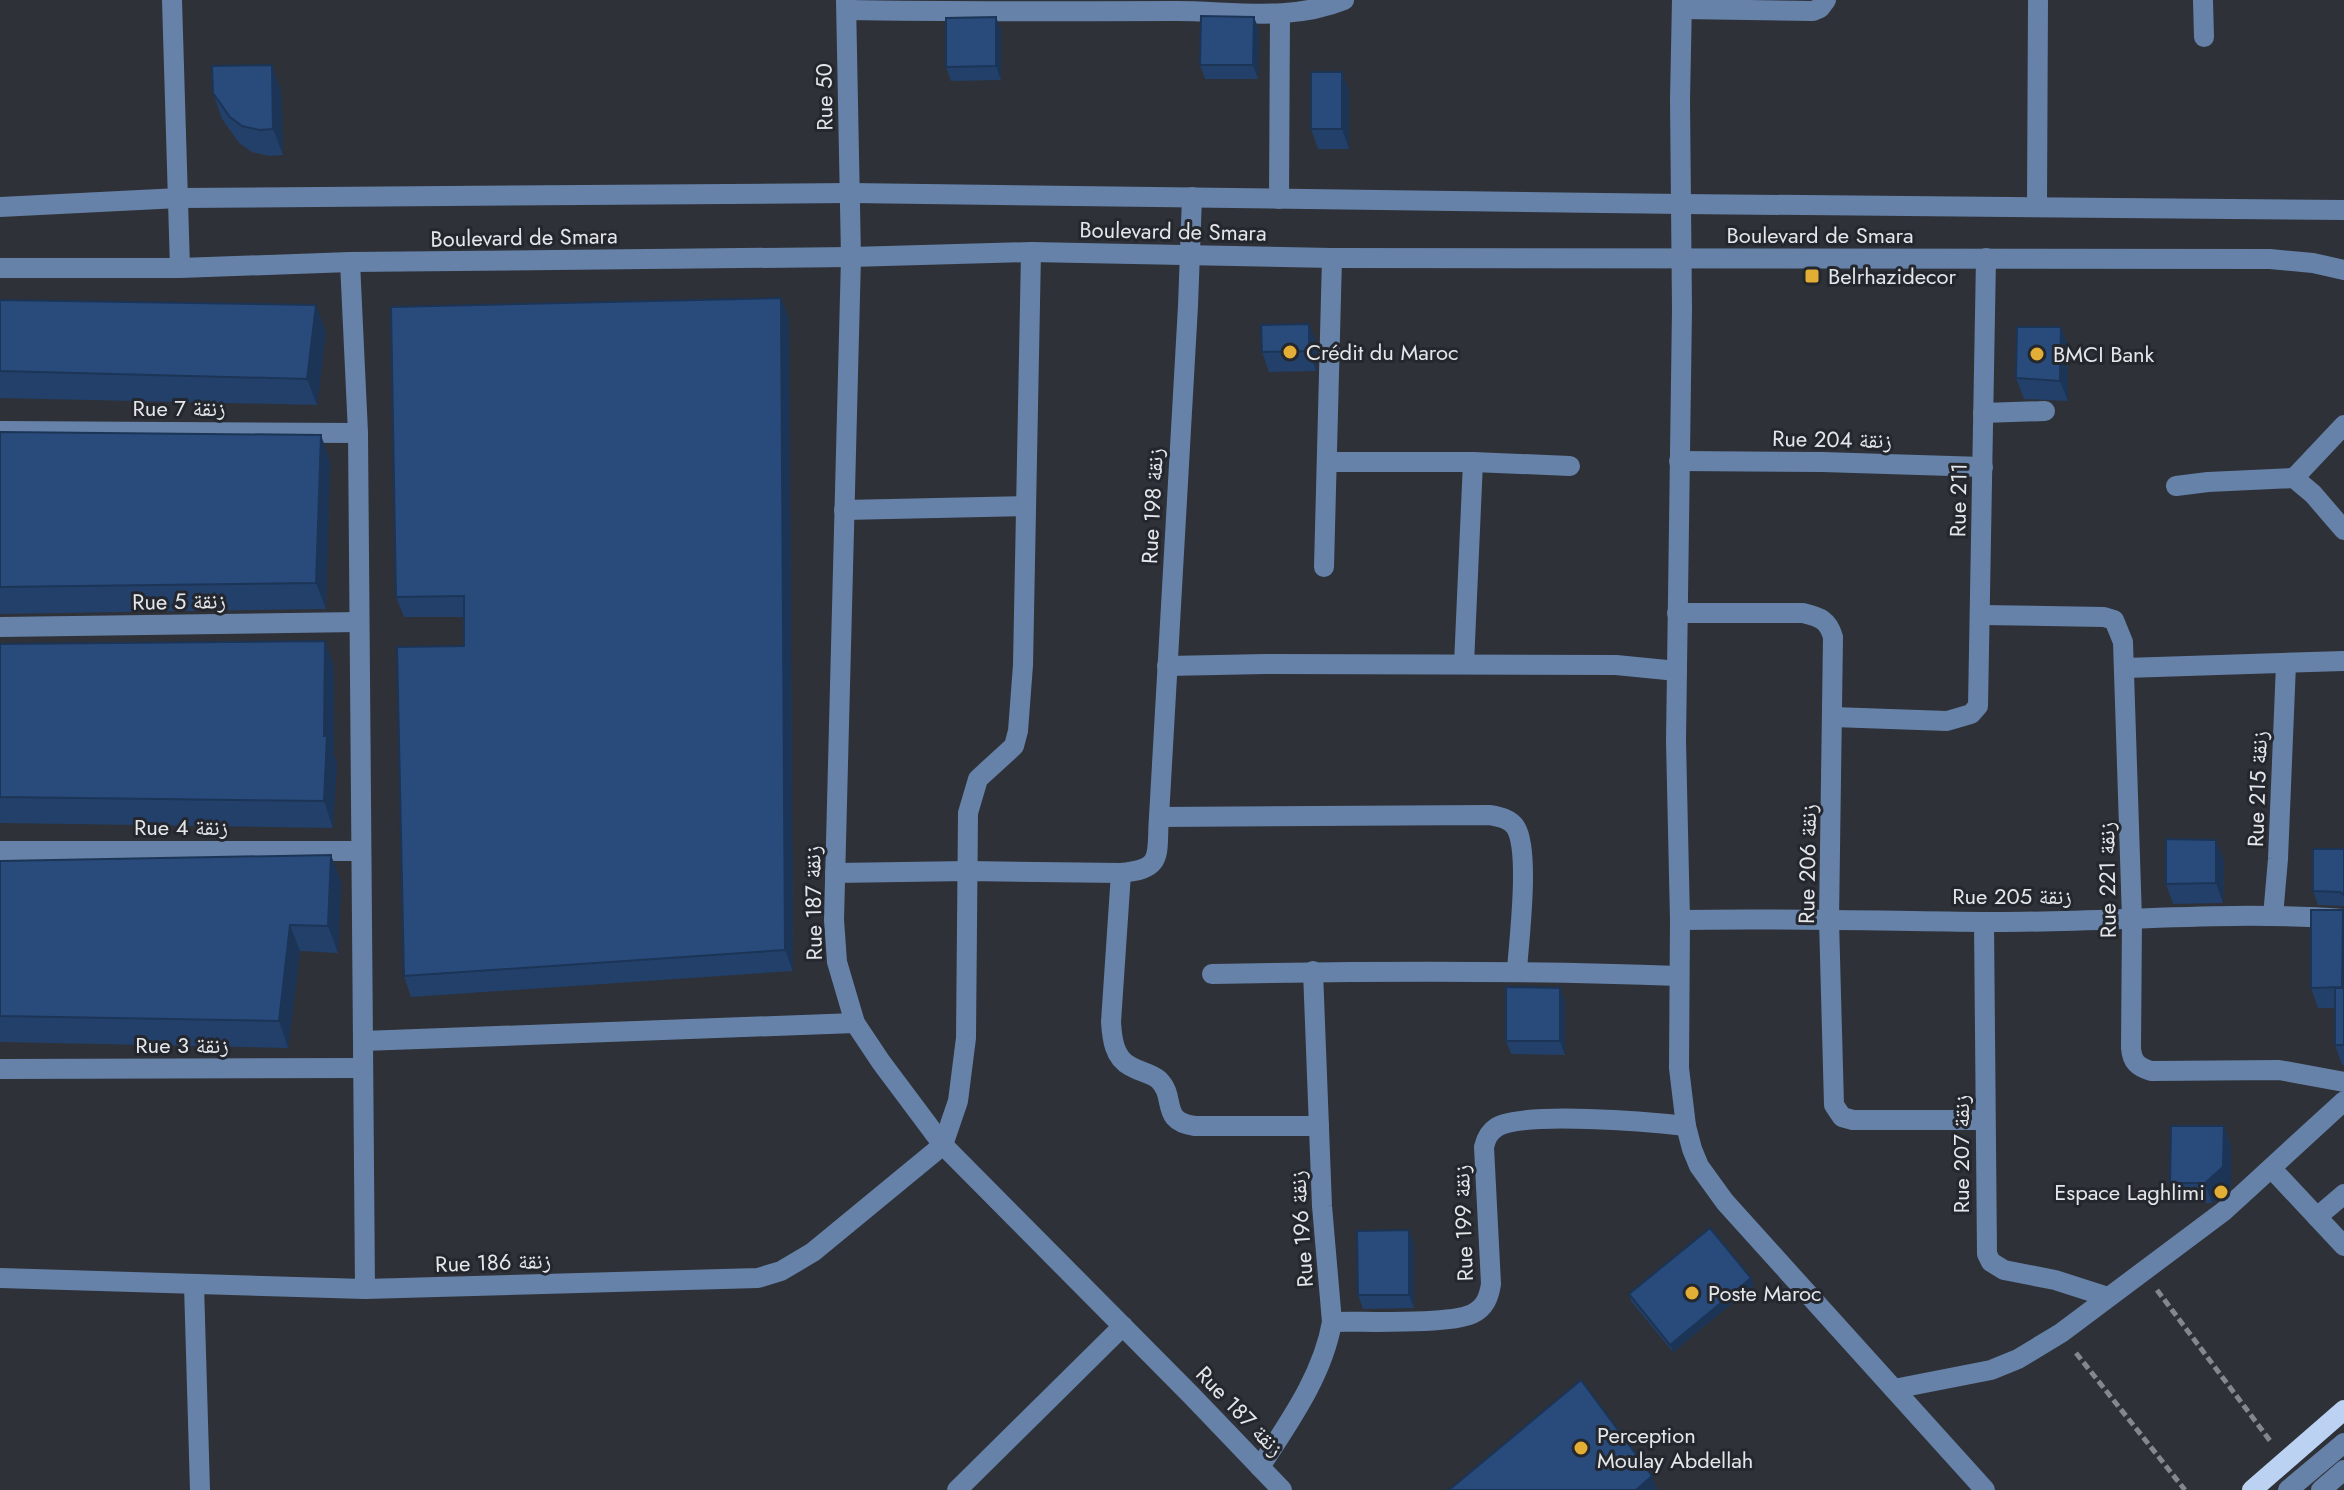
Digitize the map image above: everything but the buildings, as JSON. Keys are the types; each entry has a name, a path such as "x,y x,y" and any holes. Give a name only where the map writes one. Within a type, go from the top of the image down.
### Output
{"main road":[{"path":"2252,1490 2344,1410"}],"street":[{"path":"172,0 180,268"},
{"path":"847,5 1280,14 1312,12 1344,0"},
{"path":"1826,0 1813,11 1682,5 1680,100 1683,204 1677,613 1679,1068 1686,1126 1699,1166 1711,1184 1754,1237 1985,1490"},
{"path":"2037,206 2038,0"},
{"path":"2203,0 2204,37"},
{"name":"Rue 50","path":"847,5 851,193"},
{"path":"1279,199 1280,14"},
{"name":"Boulevard de Smara","path":"0,207 179,198 851,193 2344,210"},
{"name":"Rue 187 زنقة","path":"851,193 834,920 837,962 855,1023 943,1145 1282,1490"},
{"name":"Rue 198 زنقة","path":"1121,873 1144,871 1154,861 1159,817 1192,197"},
{"path":"943,1145 958,1101 964,1061 968,813 978,779 1010,753 1018,731 1023,665 1031,252"},
{"name":"Boulevard de Smara","path":"0,268 180,268 350,262 1031,252 1332,258 2270,259 2344,270"},
{"path":"1324,567 1332,258"},
{"name":"Rue 211","path":"1833,717 1947,721 1961,719 1978,706 1986,258"},
{"path":"350,262 358,433 365,1289"},
{"path":"1983,413 2045,411"},
{"path":"2294,478 2344,425"},
{"name":"Rue 7 زنقة","path":"0,431 358,433"},
{"name":"Rue 204 زنقة","path":"1679,461 1983,467"},
{"path":"1327,462 1473,462 1570,466"},
{"path":"1464,664 1473,462"},
{"path":"2176,486 2294,478 2313,494 2344,530"},
{"path":"844,510 1026,506"},
{"name":"Rue 206 زنقة","path":"1677,613 1803,613 1823,619 1830,626 1833,637 1833,717 1829,920 1832,1093 1837,1112 1853,1120 1985,1120"},
{"name":"Rue 221 زنقة","path":"1980,615 2104,617 2114,620 2119,628 2125,668 2132,919 2131,1048 2134,1062 2140,1068 2151,1071 2279,1070 2344,1082"},
{"name":"Rue 5 زنقة","path":"0,627 359,622"},
{"path":"2125,668 2344,661"},
{"name":"Rue 215 زنقة","path":"2273,916 2286,664"},
{"path":"1167,666 1616,665 1677,671"},
{"path":"1159,817 1381,814 1490,815 1507,820 1517,829 1522,856 1517,970"},
{"name":"Rue 4 زنقة","path":"0,851 361,851"},
{"path":"835,873 1121,873 1111,1022 1115,1049 1128,1066 1161,1082 1166,1089 1169,1110 1181,1123 1195,1126 1319,1126"},
{"name":"Rue 205 زنقة","path":"1680,920 1984,922 2273,916 2344,919"},
{"name":"Rue 207 زنقة","path":"1984,922 1985,1245 1991,1262 2004,1270 2055,1280 2108,1297"},
{"path":"1212,974 1517,970 1678,976"},
{"name":"Rue 196 زنقة","path":"1260,1467 1313,1377 1332,1322 1323,1235 1313,971"},
{"path":"363,1041 855,1023"},
{"name":"Rue 3 زنقة","path":"0,1069 363,1068"},
{"path":"1894,1389 1991,1370 2018,1359 2061,1333 2224,1211 2344,1101"},
{"name":"Rue 199 زنقة","path":"1332,1322 1458,1319 1481,1309 1489,1297 1491,1284 1484,1147 1487,1136 1496,1128 1528,1121 1573,1120 1686,1126"},
{"name":"Rue 186 زنقة","path":"0,1278 365,1289 758,1278 781,1271 813,1252 943,1145"},
{"path":"2272,1169 2344,1246"},
{"path":"2317,1217 2344,1194"},
{"path":"194,1285 200,1490"},
{"path":"957,1490 1123,1326"},
{"path":"2288,1490 2344,1443"},
{"path":"2321,1490 2344,1470"}],"path":[{"path":"2143,1272 2286,1462"},
{"path":"2061,1333 2185,1490"}],"place":[{"name":"Belrhazidecor","path":"1812,276"},
{"name":"Crédit du Maroc","path":"1290,352"},
{"name":"BMCI Bank","path":"2037,354"},
{"name":"Espace Laghlimi","path":"2221,1192"},
{"name":"Poste Maroc","path":"1692,1293"},
{"name":"Perception Moulay Abdellah","path":"1581,1448"}]}
